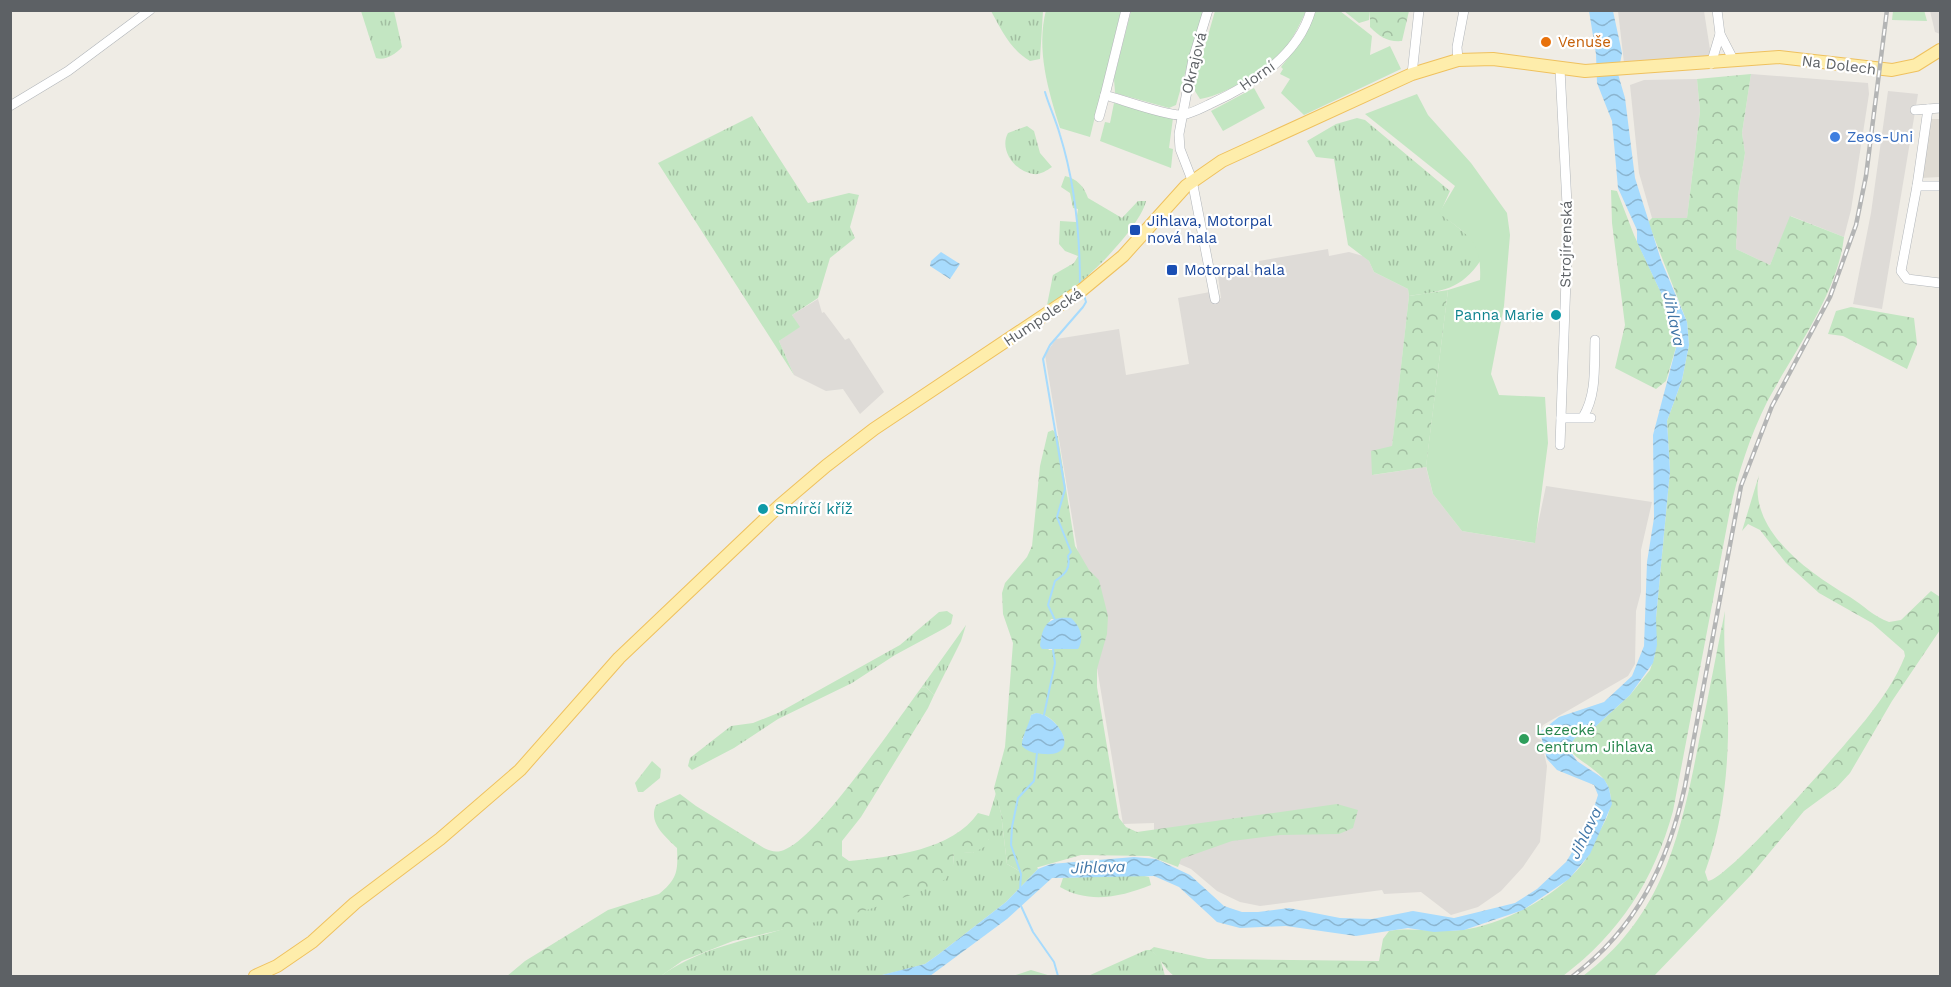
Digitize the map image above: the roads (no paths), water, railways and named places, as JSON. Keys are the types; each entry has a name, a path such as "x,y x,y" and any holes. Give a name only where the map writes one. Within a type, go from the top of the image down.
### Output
{"main road":[{"name":"Na Dolech","path":"1560,69 1585,71 1636,69 1779,57 1892,70 1910,67 1941,50"},
{"name":"Humpolecká","path":"255,976 277,966 302,950 356,903 440,839 520,770 619,658 778,506 874,429 1025,330 1100,277 1123,256 1192,180 1237,153 1412,74 1458,60 1493,59 1560,69"}],"street":[{"path":"10,106 68,71 150,10"},
{"path":"1099,117 1126,10"},
{"name":"Okrajová","path":"1192,180 1180,149 1181,115 1208,10"},
{"name":"Horní","path":"1181,115 1220,100 1268,71 1288,52 1308,20 1311,10"},
{"path":"1412,74 1419,10"},
{"path":"1458,60 1457,47 1464,10"},
{"path":"1717,10 1720,34 1734,61"},
{"path":"1711,64 1720,34"},
{"name":"Strojírenská","path":"1560,69 1568,224 1560,445"},
{"name":"Okrajová","path":"1105,95 1181,115"},
{"path":"1915,110 1941,108"},
{"path":"1928,109 1902,274 1907,279 1941,283"},
{"path":"1192,180 1215,299"},
{"path":"1917,186 1941,186"},
{"path":"1561,418 1587,417 1593,393 1594,340"}],"water":[{"name":"Jihlava","path":"1589,11 1613,11 1622,53 1618,74 1625,98 1635,178 1661,260 1687,322 1689,345 1682,380 1667,421 1670,471 1656,618 1657,645 1653,663 1630,695 1595,727 1575,738 1568,748 1577,761 1604,779 1609,788 1612,804 1590,854 1569,879 1523,910 1464,930 1434,932 1408,928 1356,936 1286,926 1240,928 1217,922 1179,887 1154,876 1052,878 1007,919 930,976 878,976 925,964 1006,902 1038,869 1051,864 1134,857 1156,859 1190,875 1224,906 1242,912 1289,908 1340,918 1372,919 1413,911 1454,918 1515,903 1537,889 1566,862 1588,826 1598,795 1594,785 1557,770 1547,759 1540,732 1559,717 1604,702 1632,676 1644,646 1647,562 1654,518 1653,435 1677,344 1677,334 1670,312 1637,242 1637,230 1618,188 1612,121 1597,83 1596,54"},
{"path":"941,252 960,264 950,279 930,266 931,261"},
{"path":"1071,618 1080,632 1081,641 1078,649 1042,649 1040,646 1042,632 1048,623 1052,620"},
{"path":"1036,713 1045,715 1063,735 1065,743 1056,753 1035,753 1022,746 1031,715"}],"waterway":[{"path":"1045,92 1065,153 1073,190 1078,228 1080,285"},
{"path":"1055,620 1048,605 1055,581 1068,568 1068,556 1071,552 1057,517 1065,489 1043,359 1050,345 1083,307 1086,302 1084,295"},
{"path":"1044,715 1055,663 1053,650"},
{"path":"1020,890 1021,874 1011,845 1012,827 1018,798 1034,781 1037,753"},
{"path":"1021,906 1033,932 1054,962 1058,976"}],"railway":[{"path":"1573,976 1615,937 1647,892 1659,867 1678,814 1741,486 1772,406 1830,297 1856,225 1866,176 1887,10"}],"place":[{"name":"Venuše","path":"1546,42"},
{"name":"Zeos-Uni","path":"1835,137"},
{"name":"Jihlava, Motorpal nová hala","path":"1135,230"},
{"name":"Motorpal hala","path":"1172,270"},
{"name":"Panna Marie","path":"1556,315"},
{"name":"Smírčí kříž","path":"763,509"},
{"name":"Lezecké centrum Jihlava","path":"1524,739"}]}
